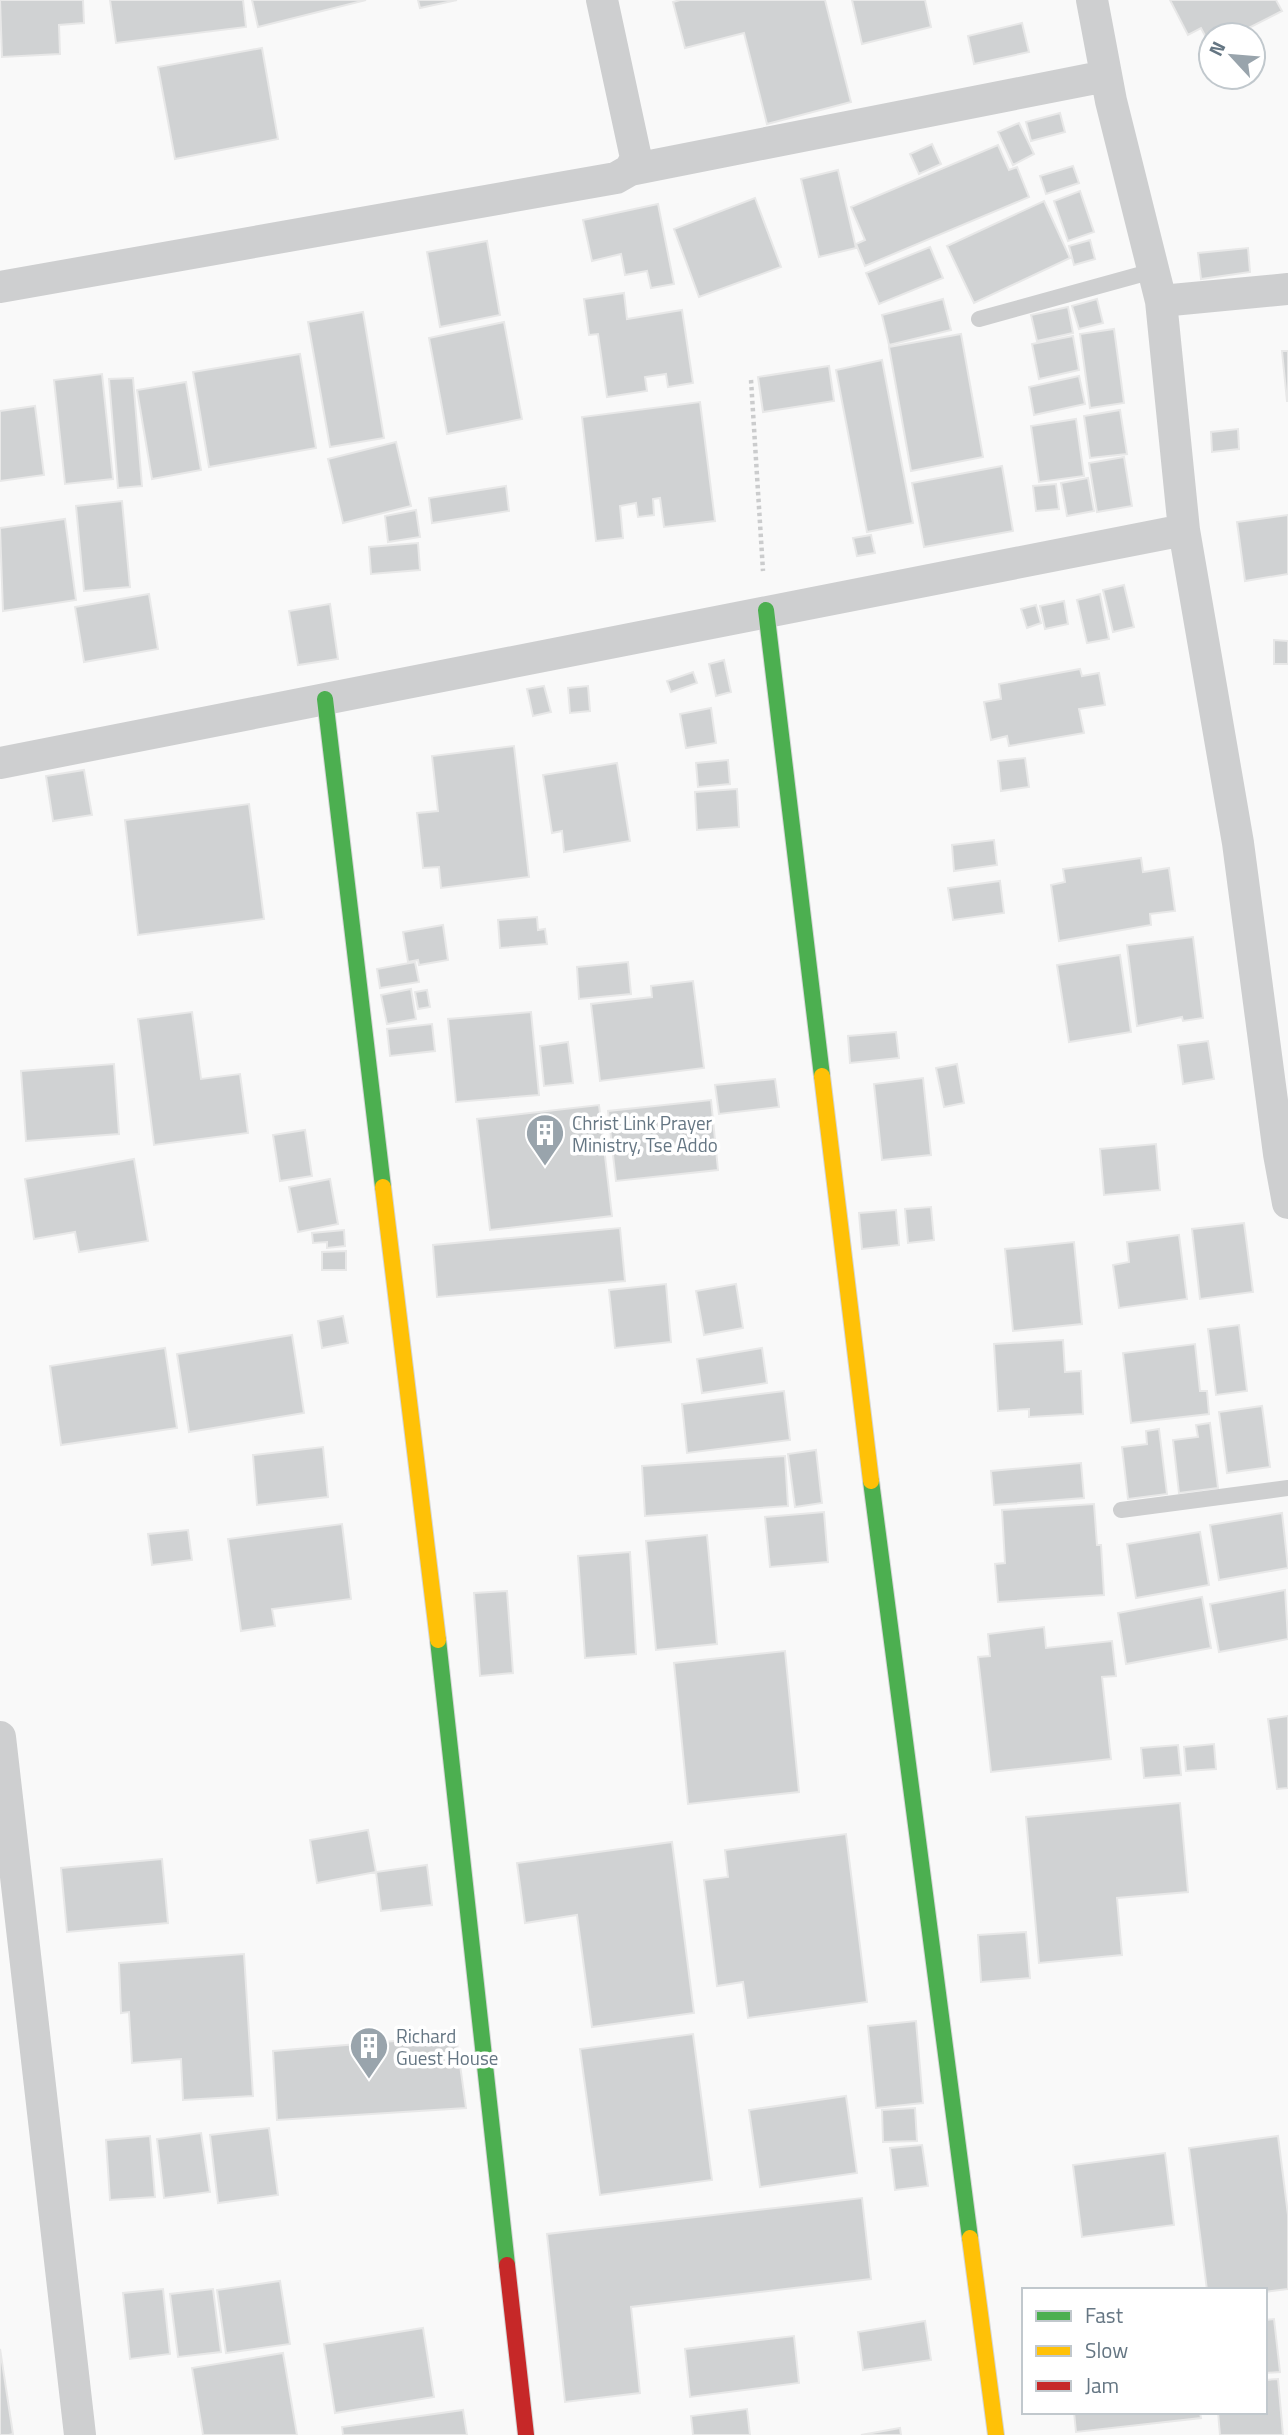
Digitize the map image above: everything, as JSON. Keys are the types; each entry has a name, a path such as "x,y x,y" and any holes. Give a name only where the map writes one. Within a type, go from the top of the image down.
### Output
{"street":[{"path":"602,0 636,158 630,170"},
{"path":"1092,0 1106,76 1161,301 1184,530 1238,844 1288,1203"},
{"path":"0,287 616,178 630,170 1106,76"},
{"path":"1161,301 1288,289"},
{"path":"0,763 766,610 1184,530"},
{"path":"766,610 887,1607 996,2435"},
{"path":"325,699 446,1711 526,2435"},
{"path":"0,1737 80,2435"}],"lane":[{"path":"979,319 1153,271"},
{"path":"1121,1510 1288,1488"}],"path":[{"path":"751,380 766,610"}],"building":[{"path":"0,0 83,0 84,23 59,25 60,54 2,57"},
{"path":"110,0 243,0 246,27 116,43"},
{"path":"252,0 366,0 258,27"},
{"path":"418,0 457,0 420,8"},
{"path":"825,0 851,102 767,124 744,33 685,48 673,2"},
{"path":"852,0 925,0 931,27 862,44"},
{"path":"1170,0 1276,0 1282,11 1262,21 1197,21 1197,30 1188,35"},
{"path":"1022,23 1029,52 974,64 968,36"},
{"path":"262,48 278,139 175,159 158,67"},
{"path":"1060,113 1065,132 1031,141 1026,122"},
{"path":"1019,123 1034,154 1013,165 998,132"},
{"path":"932,144 941,164 919,174 910,154"},
{"path":"998,145 1009,170 1017,167 1029,197 865,266 856,244 865,240 851,207"},
{"path":"1073,166 1079,183 1046,194 1040,176"},
{"path":"838,170 856,248 819,257 801,179"},
{"path":"1080,191 1094,232 1068,241 1054,201"},
{"path":"755,198 781,267 699,297 674,229"},
{"path":"1044,201 1070,258 974,303 947,246"},
{"path":"658,204 674,284 651,288 647,271 625,275 621,254 592,261 583,220"},
{"path":"1090,240 1095,259 1074,265 1069,246"},
{"path":"487,241 500,315 440,327 427,252"},
{"path":"930,247 943,278 879,304 866,273"},
{"path":"1248,248 1250,272 1201,279 1198,253"},
{"path":"624,293 627,319 682,310 693,383 668,387 666,374 645,377 647,391 607,397 598,334 589,335 584,299"},
{"path":"943,299 951,330 889,345 882,315"},
{"path":"1097,299 1103,323 1079,329 1072,306"},
{"path":"1068,307 1073,333 1037,341 1031,315"},
{"path":"363,312 384,438 330,447 308,322"},
{"path":"504,322 522,419 447,434 429,338"},
{"path":"1114,329 1124,403 1090,408 1080,334"},
{"path":"961,334 983,457 911,471 889,347"},
{"path":"1073,336 1079,370 1039,379 1032,344"},
{"path":"1282,351 1288,351 1288,401 1287,401"},
{"path":"300,354 316,448 209,467 193,372"},
{"path":"882,360 913,523 867,532 836,370"},
{"path":"829,366 834,401 763,412 758,377"},
{"path":"102,374 113,479 65,484 54,380"},
{"path":"1079,376 1085,404 1034,415 1029,387"},
{"path":"133,378 142,486 118,488 109,379"},
{"path":"186,382 201,470 152,479 137,390"},
{"path":"700,402 715,521 664,527 660,498 653,499 654,515 638,517 636,503 620,506 623,538 596,541 582,417"},
{"path":"35,406 44,475 0,481 0,411"},
{"path":"1120,410 1127,454 1090,458 1084,416"},
{"path":"1076,419 1084,476 1039,482 1031,426"},
{"path":"1238,429 1239,449 1212,452 1211,432"},
{"path":"396,442 411,506 343,523 328,459"},
{"path":"1124,457 1132,506 1097,512 1089,463"},
{"path":"1002,466 1013,531 924,547 912,483"},
{"path":"1088,478 1094,511 1067,516 1061,483"},
{"path":"1056,484 1059,509 1036,511 1033,486"},
{"path":"506,486 509,511 432,523 429,498"},
{"path":"122,501 130,587 84,591 76,506"},
{"path":"416,510 420,537 388,542 385,516"},
{"path":"1288,515 1288,574 1245,581 1237,522"},
{"path":"65,519 76,600 3,611 0,528"},
{"path":"871,535 875,553 857,556 853,538"},
{"path":"418,543 420,570 371,574 369,547"},
{"path":"1124,585 1134,627 1113,632 1103,590"},
{"path":"149,594 158,649 84,662 75,607"},
{"path":"1100,594 1109,639 1087,643 1077,600"},
{"path":"1064,601 1068,624 1045,629 1040,606"},
{"path":"330,604 338,659 298,665 289,611"},
{"path":"1036,605 1041,623 1027,628 1021,609"},
{"path":"1274,640 1288,641 1288,664 1274,664"},
{"path":"724,660 731,692 716,696 709,664"},
{"path":"1080,669 1082,676 1099,673 1105,705 1079,709 1084,733 1009,746 1007,736 991,740 984,702 1001,699 999,684"},
{"path":"693,672 697,683 671,692 667,681"},
{"path":"544,686 551,712 533,716 527,689"},
{"path":"588,686 590,711 570,713 568,688"},
{"path":"711,708 716,743 686,748 680,714"},
{"path":"514,746 529,877 441,888 439,867 423,868 417,813 438,811 432,756"},
{"path":"1025,758 1029,787 1001,791 998,761"},
{"path":"728,760 730,784 698,787 696,763"},
{"path":"617,763 630,841 564,852 562,831 552,833 543,775"},
{"path":"84,770 92,815 53,821 46,776"},
{"path":"737,789 739,827 697,830 695,792"},
{"path":"249,804 264,919 138,935 125,820"},
{"path":"994,840 997,865 954,871 952,845"},
{"path":"1141,858 1143,872 1169,868 1175,911 1150,914 1151,925 1059,941 1051,885 1065,882 1063,869"},
{"path":"1000,881 1004,913 953,920 948,888"},
{"path":"537,917 538,930 545,929 547,944 500,948 498,920"},
{"path":"443,925 448,960 419,965 418,960 408,962 403,932"},
{"path":"1193,937 1203,1018 1183,1021 1182,1017 1137,1026 1127,945"},
{"path":"1120,955 1131,1032 1069,1042 1057,965"},
{"path":"415,962 419,982 380,988 377,969"},
{"path":"628,962 631,994 579,999 577,967"},
{"path":"693,981 704,1068 600,1081 591,1004 652,997 651,986"},
{"path":"411,989 416,1019 387,1024 381,995"},
{"path":"427,990 430,1007 418,1009 415,992"},
{"path":"192,1012 201,1079 240,1074 248,1133 154,1145 138,1019"},
{"path":"531,1012 539,1095 456,1102 448,1019"},
{"path":"432,1024 435,1051 390,1056 387,1029"},
{"path":"896,1032 899,1058 850,1063 848,1036"},
{"path":"1208,1041 1214,1079 1183,1084 1178,1045"},
{"path":"568,1042 573,1083 544,1086 540,1046"},
{"path":"114,1064 119,1134 26,1141 21,1071"},
{"path":"957,1064 964,1103 944,1107 936,1068"},
{"path":"923,1078 931,1155 882,1160 874,1084"},
{"path":"775,1079 779,1107 719,1114 715,1085"},
{"path":"711,1100 718,1170 616,1181 608,1111"},
{"name":"Christ Link Prayer Ministry, Tse Addo","path":"599,1105 612,1216 490,1230 477,1119"},
{"path":"305,1130 312,1176 280,1181 273,1135"},
{"path":"1156,1144 1160,1190 1104,1195 1100,1149"},
{"path":"134,1159 148,1241 79,1252 75,1232 34,1239 25,1179"},
{"path":"330,1179 338,1224 298,1232 289,1187"},
{"path":"931,1207 934,1240 908,1243 905,1209"},
{"path":"896,1210 899,1245 862,1249 859,1213"},
{"path":"1244,1223 1253,1292 1200,1299 1192,1229"},
{"path":"620,1228 625,1281 437,1297 433,1245"},
{"path":"344,1230 345,1246 327,1248 327,1242 313,1243 312,1233"},
{"path":"1179,1235 1187,1299 1119,1308 1113,1265 1129,1262 1127,1242"},
{"path":"1074,1242 1082,1324 1013,1331 1005,1249"},
{"path":"346,1251 346,1270 322,1270 322,1252"},
{"path":"666,1284 671,1342 615,1348 609,1290"},
{"path":"736,1284 743,1328 704,1335 696,1291"},
{"path":"343,1316 348,1343 322,1348 318,1321"},
{"path":"1239,1325 1247,1391 1216,1395 1208,1329"},
{"path":"292,1335 304,1413 189,1432 177,1354"},
{"path":"1063,1340 1065,1372 1081,1371 1083,1414 1029,1417 1029,1409 998,1411 994,1344"},
{"path":"1195,1344 1200,1391 1207,1391 1209,1414 1131,1423 1123,1353"},
{"path":"165,1348 177,1428 61,1445 50,1366"},
{"path":"762,1348 767,1383 702,1393 697,1359"},
{"path":"784,1391 790,1440 687,1453 682,1404"},
{"path":"1262,1406 1270,1467 1227,1473 1219,1412"},
{"path":"1210,1423 1218,1488 1179,1493 1173,1440 1198,1437 1196,1425"},
{"path":"1159,1429 1167,1494 1128,1499 1122,1447 1147,1444 1146,1431"},
{"path":"323,1447 328,1497 257,1505 253,1455"},
{"path":"816,1450 822,1503 795,1507 788,1454"},
{"path":"785,1456 788,1506 645,1516 642,1466"},
{"path":"1081,1463 1084,1498 994,1505 991,1471"},
{"path":"1094,1504 1097,1545 1101,1545 1104,1595 998,1602 995,1564 1005,1563 1002,1510"},
{"path":"824,1512 828,1562 770,1567 765,1517"},
{"path":"1282,1513 1288,1568 1219,1580 1210,1525"},
{"path":"342,1524 351,1599 272,1609 275,1626 241,1631 228,1539"},
{"path":"188,1530 192,1560 152,1565 148,1534"},
{"path":"1200,1532 1209,1585 1136,1598 1127,1544"},
{"path":"707,1535 717,1644 656,1650 646,1541"},
{"path":"630,1552 636,1654 585,1658 578,1556"},
{"path":"1285,1590 1288,1639 1219,1652 1210,1604"},
{"path":"507,1591 513,1673 480,1676 474,1593"},
{"path":"1202,1597 1211,1648 1126,1664 1118,1613"},
{"path":"1044,1627 1046,1648 1112,1641 1116,1676 1102,1677 1111,1759 991,1772 978,1657 990,1656 988,1634"},
{"path":"785,1651 799,1792 688,1804 674,1663"},
{"path":"1288,1716 1288,1788 1277,1789 1268,1719"},
{"path":"1214,1744 1216,1769 1186,1771 1184,1747"},
{"path":"1178,1745 1181,1775 1144,1778 1141,1748"},
{"path":"1180,1803 1188,1892 1117,1898 1122,1955 1039,1963 1026,1817"},
{"path":"368,1830 376,1872 317,1883 310,1840"},
{"path":"846,1834 867,2002 748,2018 743,1982 717,1986 704,1880 728,1877 725,1850"},
{"path":"672,1842 694,2013 592,2027 577,1915 525,1923 517,1863"},
{"path":"162,1859 168,1923 67,1932 61,1868"},
{"path":"427,1865 432,1905 381,1911 376,1872"},
{"path":"1026,1932 1030,1978 981,1982 978,1935"},
{"path":"244,1954 253,2096 183,2100 181,2059 132,2063 129,2012 121,2013 119,1963"},
{"path":"916,2021 923,2103 876,2108 868,2026"},
{"path":"693,2034 712,2180 600,2195 580,2049"},
{"name":"Richard Guest House","path":"456,2036 466,2108 277,2120 273,2051"},
{"path":"846,2096 857,2173 760,2187 749,2110"},
{"path":"915,2108 917,2141 883,2142 882,2110"},
{"path":"269,2128 278,2195 218,2203 210,2135"},
{"path":"201,2133 210,2192 164,2198 157,2139"},
{"path":"150,2136 155,2197 110,2200 106,2140"},
{"path":"1278,2136 1288,2215 1288,2289 1267,2292 1267,2288 1207,2288 1189,2148"},
{"path":"922,2145 928,2186 895,2190 890,2148"},
{"path":"1165,2153 1174,2225 1082,2237 1073,2165"},
{"path":"862,2198 871,2279 631,2307 640,2393 565,2402 547,2234"},
{"path":"280,2281 290,2344 226,2353 217,2290"},
{"path":"163,2289 170,2354 130,2359 123,2293"},
{"path":"213,2289 221,2352 178,2357 170,2294"},
{"path":"1274,2319 1280,2372 1267,2373 1267,2320"},
{"path":"925,2321 931,2360 863,2370 858,2332"},
{"path":"423,2328 434,2397 335,2413 324,2344"},
{"path":"794,2336 799,2383 690,2397 685,2349"},
{"path":"0,2349 13,2434 9,2435 0,2435"},
{"path":"283,2353 297,2435 203,2435 192,2368"},
{"path":"1278,2379 1283,2435 1220,2435 1218,2414 1267,2414 1267,2380"},
{"path":"747,2409 750,2435 693,2435 691,2416"},
{"path":"463,2410 467,2435 343,2435 342,2427"},
{"path":"1074,2414 1200,2414 1201,2418 1076,2432"},
{"path":"900,2428 901,2435 861,2435"}],"traffic: fast":[{"path":"766,610 822,1076"},
{"path":"325,699 383,1187"},
{"path":"871,1481 970,2238"},
{"path":"438,1640 507,2265"}],"traffic: slow":[{"path":"822,1076 871,1481"},
{"path":"383,1187 438,1640"},
{"path":"970,2238 996,2435"}],"traffic: jam":[{"path":"507,2265 526,2435"}],"place":[{"name":"Christ Link Prayer Ministry, Tse Addo","path":"545,1167"},
{"name":"Richard Guest House","path":"369,2080"}]}
